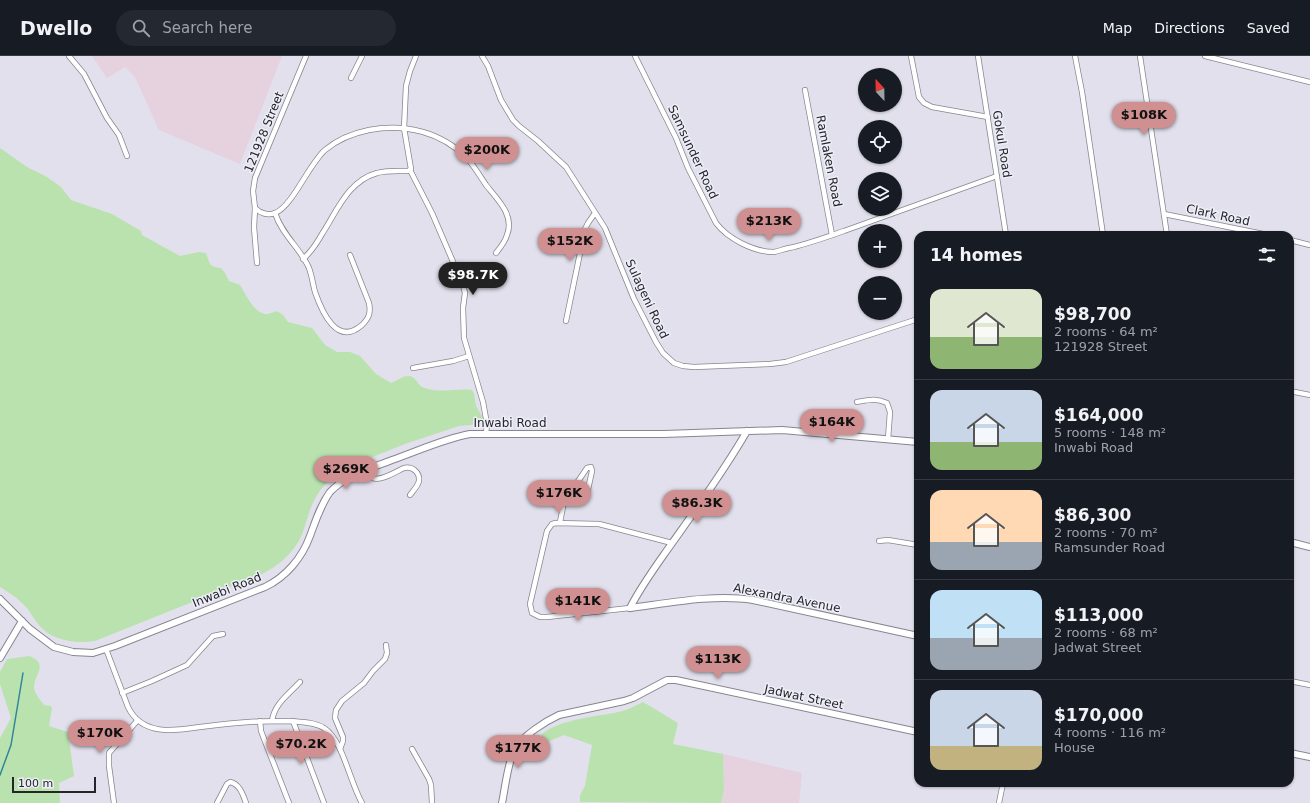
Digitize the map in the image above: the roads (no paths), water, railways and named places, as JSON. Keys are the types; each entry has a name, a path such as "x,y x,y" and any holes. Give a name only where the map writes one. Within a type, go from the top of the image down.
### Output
{"street":[{"path":"69,56 86,78 118,135 127,156"},
{"name":"121928 Street","path":"257,263 253,191 255,178 306,56"},
{"path":"352,78 362,56"},
{"path":"416,56 406,86 404,128 412,167 410,170 432,213 463,285 465,293 463,308 463,331 469,356 484,402 487,424 486,434"},
{"name":"Sulageni Road","path":"482,56 488,66 501,100 513,120 566,167 605,228 622,272 647,325 663,353 674,363 694,367 786,362 914,320"},
{"name":"Samsunder Road","path":"635,56 716,223 729,237 742,244 760,250 774,252 799,246 888,216"},
{"path":"911,56 919,97 924,103 932,107 988,117"},
{"name":"Gokul Road","path":"978,56 1005,231"},
{"path":"1075,56 1082,92 1102,231"},
{"path":"1140,56 1166,231"},
{"path":"1205,56 1310,82"},
{"name":"Ramlaken Road","path":"805,90 832,235"},
{"path":"255,208 265,214 275,213 290,199 313,163 326,149 341,140 354,134 370,130 404,128 433,134 458,150 472,164 490,190 502,203 506,212 509,226 508,234 496,253"},
{"path":"303,259 319,239 348,193 362,180 377,173 386,171 410,170"},
{"name":"Samsunder Road","path":"902,211 997,176"},
{"path":"275,213 280,226 309,268 316,293 325,315 336,329 341,332 352,332 358,328 369,317 370,310 369,303 350,254"},
{"path":"566,321 585,229 595,213"},
{"name":"Clark Road","path":"1164,214 1248,231"},
{"path":"1294,241 1310,245"},
{"path":"413,368 454,361 469,356"},
{"path":"1294,392 1310,395"},
{"path":"857,402 874,399 887,403 890,412 888,439"},
{"name":"Inwabi Road","path":"0,600 40,637 60,650 93,653 106,649 265,587 282,578 306,546 318,512 331,490 348,478 367,470 470,434 664,434 782,430 914,442"},
{"path":"630,608 639,591 732,457 747,431"},
{"path":"367,470 375,479 382,478 404,468 408,467 413,469 419,480 410,495"},
{"path":"569,496 580,499 584,498 587,494 592,471 591,467 587,468 564,502 560,522 599,524 672,543"},
{"name":"Alexandra Avenue","path":"560,522 552,524 546,531 530,604 532,613 540,617 714,598 735,598 753,600 914,635"},
{"path":"879,541 888,540 914,545"},
{"path":"1294,543 1310,547"},
{"path":"1,654 22,621"},
{"path":"122,693 188,665 213,636 223,634"},
{"path":"340,749 343,737 335,718 336,710 342,701 364,683 385,659 387,653 386,645"},
{"path":"106,649 122,693 131,713 137,721 150,728 173,731 260,721 306,722 316,724 324,728 330,734 340,749 362,803"},
{"name":"Jadwat Street","path":"502,803 513,753 520,742 530,733 551,718 614,704 633,698 671,679 914,731"},
{"path":"272,721 273,714 279,704 300,682"},
{"path":"1294,682 1310,685"},
{"path":"114,803 109,766 109,753 137,721"},
{"path":"260,721 261,731 289,803"},
{"path":"293,722 324,803"},
{"path":"412,749 429,779 432,803"},
{"path":"1294,754 1310,757"},
{"path":"217,803 227,784 230,782 234,783 239,788 246,803"},
{"path":"999,803 1002,787"}],"waterway":[{"path":"0,775 11,745 23,673"}]}
